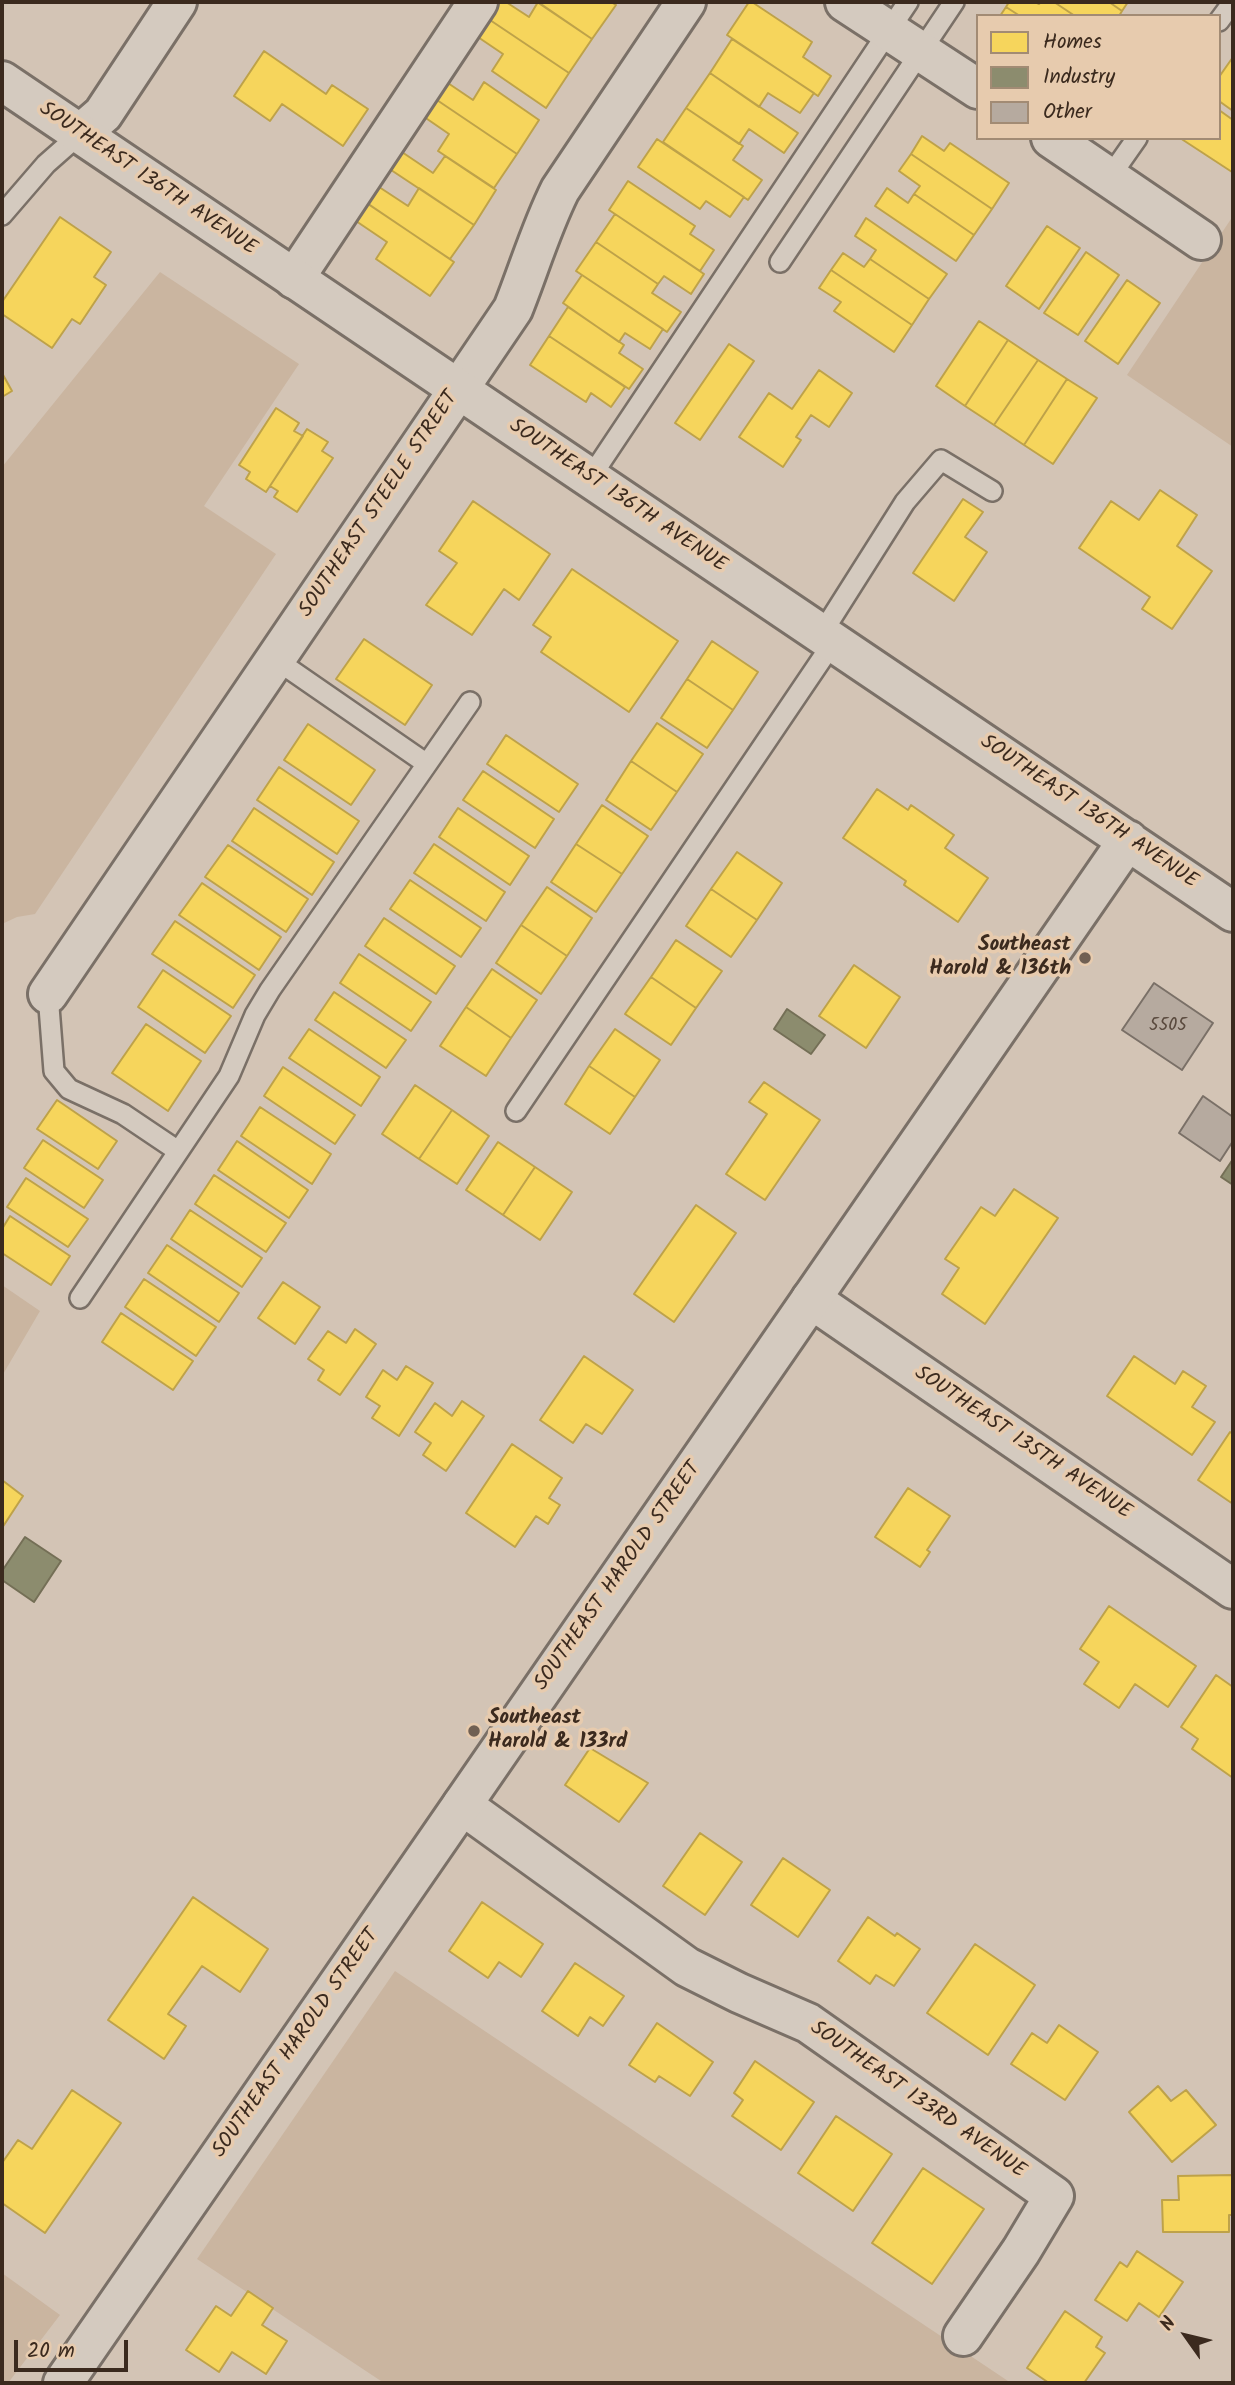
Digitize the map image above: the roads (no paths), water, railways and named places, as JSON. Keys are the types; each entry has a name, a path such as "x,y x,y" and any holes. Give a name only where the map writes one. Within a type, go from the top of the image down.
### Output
{"street":[{"path":"80,134 103,114 177,2"},
{"path":"294,279 478,2"},
{"name":"SOUTHEAST STEELE STREET","path":"47,994 513,309 530,269 543,223 560,190 686,2"},
{"path":"845,2 899,16 921,50 976,88"},
{"name":"SOUTHEAST 136TH AVENUE","path":"2,81 1233,912"},
{"path":"1054,140 1201,240"},
{"name":"SOUTHEAST HAROLD STREET","path":"63,2383 1128,840"},
{"name":"SOUTHEAST 135TH AVENUE","path":"811,1299 1233,1589"},
{"name":"SOUTHEAST 133RD AVENUE","path":"462,1805 687,1967 808,2023 1054,2196 1021,2251 962,2336"}],"lane":[{"path":"780,262 954,2"},
{"path":"1221,18 1233,2"},
{"path":"590,478 899,16"},
{"path":"2,215 46,164 80,134"},
{"path":"1110,178 1136,140"},
{"path":"516,1111 828,637 905,502 941,460 992,491"},
{"path":"275,659 427,764"},
{"path":"80,1298 229,1076 255,1015 270,990 470,702"},
{"path":"47,994 54,1070 69,1089 124,1114 178,1151"}],"place":[{"name":"Southeast Harold & 136th","path":"1085,958"},
{"name":"Southeast Harold & 133rd","path":"474,1731"}]}
